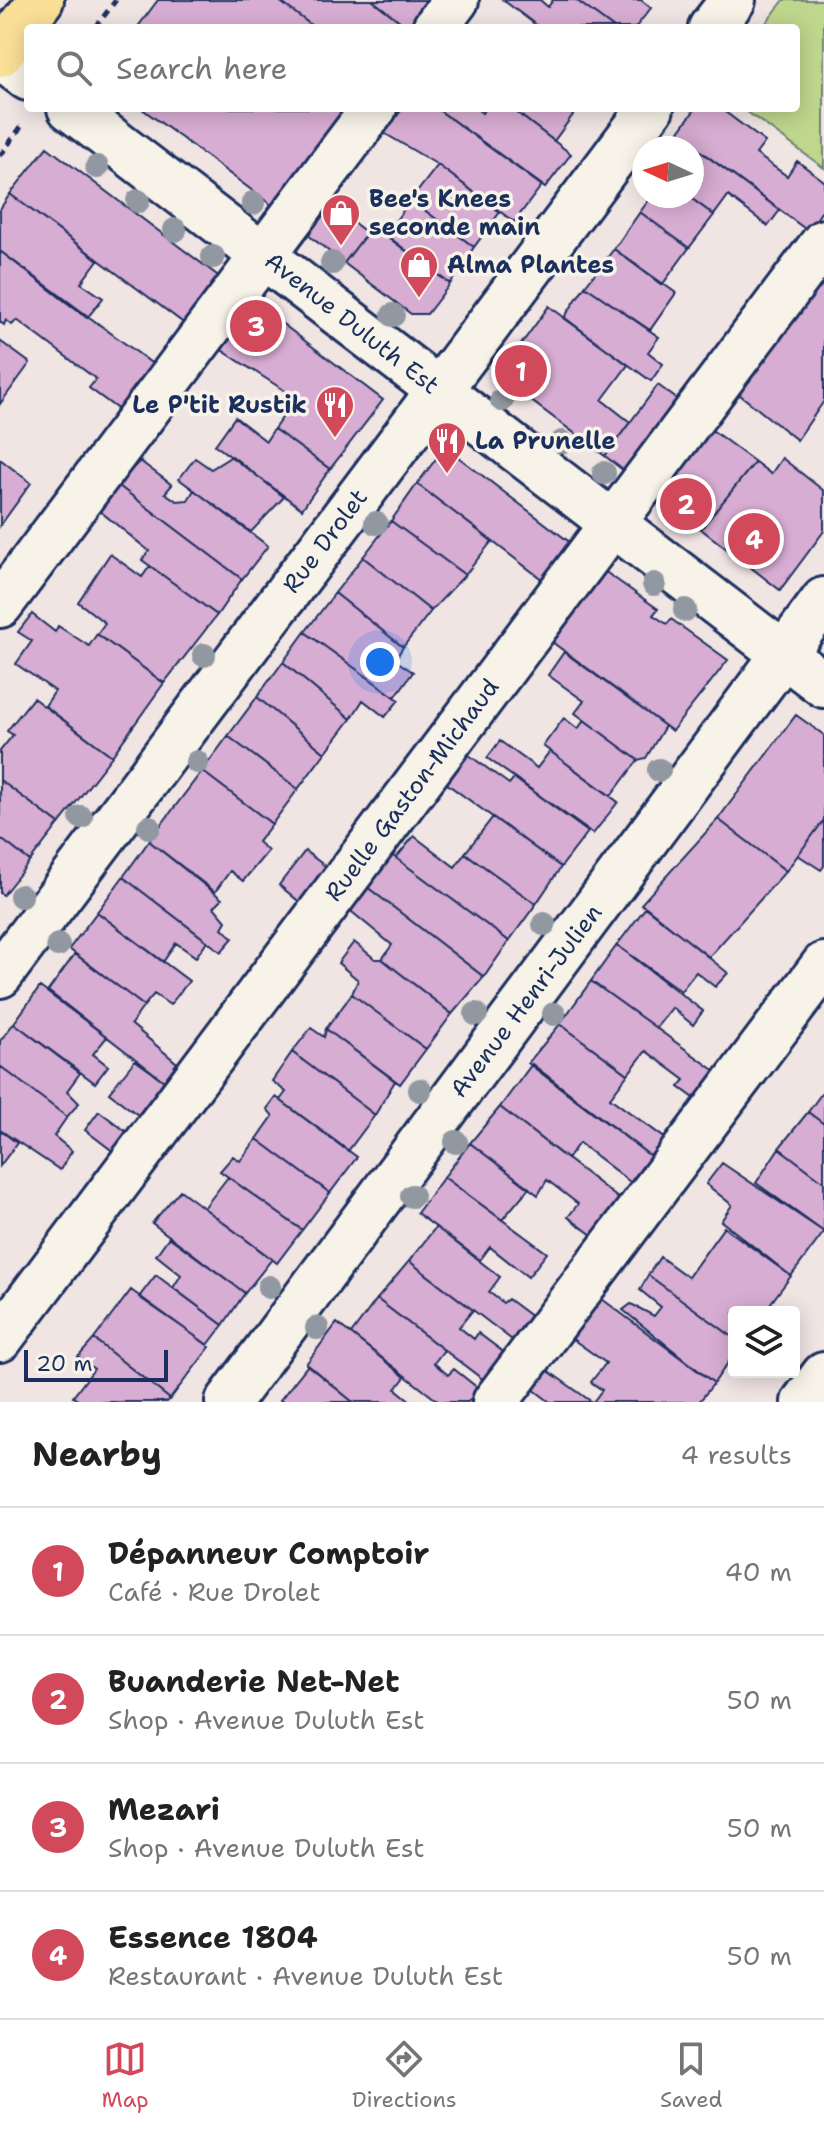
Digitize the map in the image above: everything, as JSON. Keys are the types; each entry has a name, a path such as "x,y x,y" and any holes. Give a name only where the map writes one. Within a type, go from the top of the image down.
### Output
{"main road":[{"path":"0,55 41,0"}],"street":[{"path":"438,24 456,0"},
{"path":"714,24 733,0"},
{"path":"0,55 24,75"},
{"name":"Avenue Duluth Est","path":"75,112 824,685"},
{"path":"0,605 371,112"},
{"name":"Rue Drolet","path":"0,975 648,112"},
{"name":"Ruelle Gaston-Michaud","path":"0,1339 824,242"},
{"name":"Avenue Henri-Julien","path":"228,1402 824,600"},
{"path":"495,1402 824,965"},
{"path":"804,1402 824,1375"}],"path":[{"path":"98,24 116,0"},
{"path":"0,156 12,140"}],"green space":[{"path":"784,0 824,0 824,168 747,112 800,112 800,24 765,24"}],"building":[{"path":"158,0 278,0 310,24 140,24"},
{"path":"278,0 372,0 402,23 401,24 310,24"},
{"path":"372,0 430,0 412,24 404,24"},
{"path":"503,0 540,0 548,7 553,0 576,0 609,24 535,24"},
{"path":"576,0 641,0 651,8 638,24 609,24"},
{"path":"146,112 350,112 277,209"},
{"path":"400,112 442,112 542,185 514,222 438,165 384,133"},
{"path":"441,112 516,112 571,154 545,188"},
{"path":"516,112 575,112 554,141"},
{"path":"693,112 725,112 765,142 756,154 787,176 797,161 824,181 824,208 808,231 704,154 704,136 677,134"},
{"path":"47,147 225,281 189,327 10,194"},
{"path":"704,154 780,210 768,226 728,196 714,215 704,208"},
{"path":"438,165 500,212 474,247 411,200"},
{"path":"10,194 98,260 81,283 103,298 87,318 0,251 0,209"},
{"path":"411,200 474,247 450,284 385,235"},
{"path":"326,201 367,233 344,263 303,231"},
{"path":"643,208 704,208 714,215 689,248 640,212"},
{"path":"640,212 689,248 662,285 614,249"},
{"path":"373,225 450,284 427,314 411,314 344,263"},
{"path":"614,249 676,293 650,330 585,286"},
{"path":"0,251 158,368 123,413 89,388 96,379 17,320 12,325 6,320 4,325 0,322"},
{"path":"824,260 824,401 797,440 730,387"},
{"path":"585,286 659,337 648,352 663,364 651,381 564,318"},
{"path":"251,300 383,400 330,469 274,429 296,398 217,347"},
{"path":"549,306 628,365 602,400 630,422 605,456 498,376"},
{"path":"0,341 30,363 0,404"},
{"path":"658,385 682,403 628,474 605,456"},
{"path":"235,417 266,441 274,429 330,469 302,509 215,445"},
{"path":"705,425 755,462 701,529 653,494"},
{"path":"445,447 576,547 547,583 417,484"},
{"path":"232,456 284,497 251,532 179,479 195,458 211,469"},
{"path":"782,458 824,491 824,531 780,590 701,529 755,462 771,474"},
{"path":"0,459 31,483 0,526"},
{"path":"124,461 133,468 140,461 172,485 165,493 177,501 188,500 194,490 268,546 242,579 111,480"},
{"path":"111,480 242,579 217,615 142,560 149,551 101,512 105,506 98,500"},
{"path":"417,484 492,541 465,575 391,521"},
{"path":"391,521 465,575 431,611 363,557"},
{"path":"110,554 142,577 150,566 217,615 164,683 97,634 105,623 78,602"},
{"path":"363,557 431,611 403,647 335,593"},
{"path":"600,568 658,609 653,615 667,624 671,619 728,660 672,731 548,639"},
{"path":"335,593 403,647 395,660 413,672 395,697 305,632"},
{"path":"32,614 55,632 58,626 89,646 97,634 164,683 112,756 45,706 55,691 16,664 32,641 18,632"},
{"path":"305,632 399,700 385,717 363,700 351,719 283,662"},
{"path":"564,652 665,726 646,758 638,760 575,713 584,701 548,675"},
{"path":"283,662 351,719 325,753 257,697"},
{"path":"257,697 325,753 298,789 228,736"},
{"path":"33,698 112,756 59,824 0,780 0,751 13,735 7,731"},
{"path":"796,715 824,735 824,820 786,871 718,819"},
{"path":"564,718 578,729 584,720 638,760 611,796 543,746"},
{"path":"228,736 298,789 272,824 202,771"},
{"path":"500,741 537,768 550,751 618,802 593,834 487,758"},
{"path":"462,750 509,784 514,778 588,832 561,867 439,778"},
{"path":"202,771 272,824 258,842 268,851 243,881 230,871 215,892 149,841"},
{"path":"0,780 59,824 30,861 0,838"},
{"path":"493,817 561,867 536,904 465,853"},
{"path":"718,819 786,871 709,957 641,904"},
{"path":"824,820 824,866 821,870 798,855"},
{"path":"414,836 455,867 465,853 536,904 509,941 396,858"},
{"path":"0,838 30,861 3,895 0,893"},
{"path":"149,841 222,899 214,907 226,921 222,928 233,938 221,952 123,877"},
{"path":"385,850 509,941 484,977 362,883"},
{"path":"305,851 329,869 302,904 279,885"},
{"path":"123,877 207,941 196,957 176,943 163,962 97,912"},
{"path":"362,883 484,977 452,1014 382,959 392,945 341,903"},
{"path":"646,907 728,973 715,987 696,972 681,991 617,945"},
{"path":"97,912 189,981 170,1005 154,994 144,1006 69,949"},
{"path":"354,942 375,959 382,959 452,1014 426,1049 352,994 358,980 338,963"},
{"path":"617,945 703,1011 693,1025 672,1008 656,1028 591,981"},
{"path":"75,954 144,1006 131,1024 177,1063 164,1081 48,991"},
{"path":"591,981 717,1072 697,1100 679,1087 685,1080 646,1051 628,1074 560,1024"},
{"path":"40,987 107,1037 93,1054 108,1066 95,1083 14,1023"},
{"path":"352,994 426,1049 400,1084 326,1029"},
{"path":"14,1023 80,1073 67,1091 79,1103 67,1117 0,1066 0,1041"},
{"path":"560,1024 628,1074 610,1098 670,1142 654,1159 528,1063"},
{"path":"311,1028 324,1037 326,1029 395,1081 375,1115 292,1052"},
{"path":"292,1052 375,1115 348,1151 280,1100 286,1092 272,1081"},
{"path":"135,1060 164,1081 138,1115 109,1093"},
{"path":"532,1064 654,1159 634,1185 579,1143 567,1159 500,1107"},
{"path":"0,1066 67,1117 54,1136 72,1151 60,1170 0,1130"},
{"path":"824,1090 824,1124 808,1112"},
{"path":"276,1097 357,1157 330,1193 257,1139 273,1116 267,1109"},
{"path":"500,1107 623,1202 596,1238 568,1217 578,1204 547,1180 538,1195 470,1143"},
{"path":"99,1111 128,1133 114,1152 85,1130"},
{"path":"808,1112 824,1124 824,1182 779,1148"},
{"path":"0,1130 17,1143 0,1166"},
{"path":"257,1139 330,1193 302,1230 220,1171 233,1156 240,1161"},
{"path":"470,1143 529,1188 502,1220 444,1177"},
{"path":"779,1148 824,1182 824,1232 756,1183"},
{"path":"722,1163 824,1232 791,1276 721,1221 732,1205 706,1184"},
{"path":"228,1177 302,1230 277,1263 204,1208"},
{"path":"444,1177 547,1253 528,1277 490,1247 480,1260 417,1213"},
{"path":"180,1190 272,1259 245,1293 152,1223"},
{"path":"436,1227 500,1277 489,1292 503,1303 508,1299 532,1317 512,1340 409,1261"},
{"path":"724,1227 791,1276 768,1306 728,1306 728,1334 648,1275 660,1257 688,1277"},
{"path":"169,1237 245,1293 223,1325 173,1288 181,1275 156,1255"},
{"path":"409,1261 473,1310 459,1327 474,1339 478,1333 506,1354 485,1381 377,1299"},
{"path":"156,1275 223,1325 208,1345 139,1297"},
{"path":"648,1275 728,1334 728,1363 714,1383 623,1310 631,1304 654,1316 661,1307 640,1290"},
{"path":"131,1290 210,1347 170,1399 94,1339"},
{"path":"594,1293 714,1383 699,1402 593,1402 602,1390 591,1382 606,1363 564,1333"},
{"path":"377,1299 444,1350 434,1363 448,1375 454,1369 479,1389 468,1402 439,1402 351,1334"},
{"path":"337,1323 405,1377 396,1389 412,1402 353,1402 306,1364"},
{"path":"94,1339 170,1399 167,1402 81,1402 73,1397 94,1369 78,1357"},
{"path":"308,1365 353,1402 280,1400"},
{"path":"547,1370 592,1402 550,1402 533,1389"}],"place":[{"name":"Bee's Knees seconde main","path":"341,247"},
{"name":"Alma Plantes","path":"419,299"},
{"name":"Mezari","path":"256,326"},
{"name":"Dépanneur Comptoir","path":"521,371"},
{"name":"Le P'tit Rustik","path":"335,439"},
{"name":"La Prunelle","path":"447,475"},
{"name":"Buanderie Net-Net","path":"686,504"},
{"name":"Essence 1804","path":"754,539"}]}
